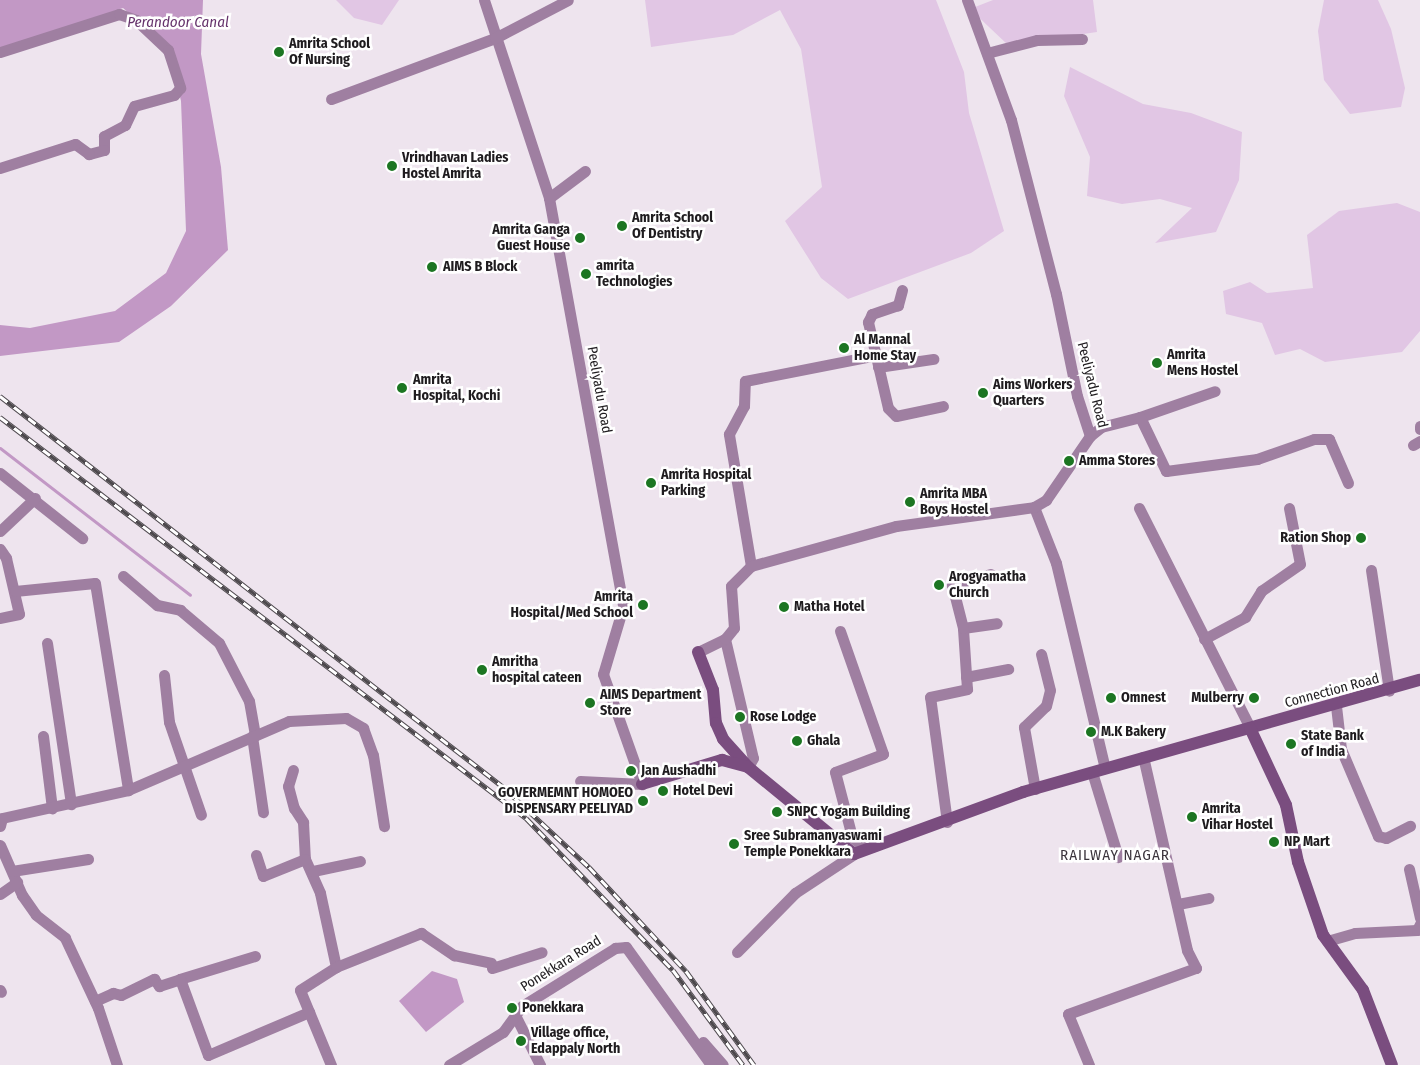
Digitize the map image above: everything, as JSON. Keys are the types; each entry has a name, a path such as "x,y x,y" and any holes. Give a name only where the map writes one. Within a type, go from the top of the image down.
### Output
{"street":[{"name":"Peeliyadu Road","path":"484,0 495,38 550,198 623,607 603,674 642,784"},
{"path":"331,99 495,38 568,0"},
{"name":"Peeliyadu Road","path":"967,0 988,54 1010,120 1056,294 1077,396 1090,436 1046,500 1034,507"},
{"path":"0,52 119,14 136,20 168,50 180,88 174,95 134,106 125,125 104,136 104,150 89,154 75,144 0,168"},
{"path":"988,54 1037,40 1082,38"},
{"path":"550,198 585,171"},
{"path":"902,290 898,305 870,317 874,356 888,408 896,416 943,406"},
{"path":"751,566 729,434 744,406 745,381 874,356"},
{"path":"878,368 933,359"},
{"path":"1090,436 1101,427 1140,417 1215,391"},
{"path":"1140,417 1166,471 1258,458 1314,439 1329,439 1348,483"},
{"path":"0,473 35,498 82,538"},
{"path":"0,531 35,498"},
{"path":"860,852 748,767 723,739 716,723 713,690 698,652 725,638 734,628 731,586 751,566 843,537 896,526 1034,507 1058,570 1105,768"},
{"path":"1139,508 1250,728 1286,805 1298,862 1327,940 1363,990 1392,1065"},
{"path":"1204,639 1245,617 1261,591 1300,564 1290,508"},
{"path":"0,550 15,591 19,614 0,618"},
{"path":"1371,570 1389,691"},
{"path":"947,822 930,697 967,688 963,628 952,585 990,574"},
{"path":"123,576 157,605 180,610 219,643 249,701 263,812"},
{"path":"15,591 95,583 128,790"},
{"path":"963,628 997,623"},
{"path":"840,631 883,754 835,772 852,837 860,852"},
{"path":"725,638 753,758 748,767"},
{"path":"47,643 71,804"},
{"path":"1035,789 1024,728 1046,706 1050,690 1041,654"},
{"path":"966,677 1008,669"},
{"path":"164,675 169,722 182,766 201,815"},
{"name":"Connection Road","path":"860,852 1035,789 1143,757 1389,691 1420,680"},
{"path":"1336,706 1341,748 1376,831 1386,838 1410,826"},
{"path":"1,820 128,790 289,721 346,718 363,728 373,755 384,826"},
{"path":"42,736 52,808"},
{"path":"1089,1065 1068,1014 1196,968 1178,904 1143,757"},
{"path":"580,782 642,784 722,760 748,767"},
{"path":"293,770 288,786 303,822 305,859 313,871 336,967"},
{"path":"1092,772 1118,857"},
{"path":"0,845 14,877 36,914 65,938 95,1001 117,1065"},
{"path":"737,952 795,893 860,852"},
{"path":"256,854 263,876 305,859"},
{"path":"0,894 14,877 88,859"},
{"path":"313,871 360,861"},
{"path":"1409,869 1420,918"},
{"path":"1178,904 1208,898"},
{"path":"1327,940 1348,934 1417,930 1420,924"},
{"path":"331,1065 300,990 336,967 421,933 454,955 492,965 542,952"},
{"name":"Ponekkara Road","path":"449,1065 497,1036 516,1017 522,1006 615,948 626,947 664,994 711,1065"},
{"path":"95,1001 113,993 121,995 154,979 159,986 255,956"},
{"path":"180,979 208,1055 309,1012"},
{"path":"664,994 723,1065"},
{"path":"516,1017 540,1065"}],"shaded area":[{"path":"336,0 399,0 382,25 354,18"},
{"path":"645,0 936,0 964,72 969,113 1004,231 971,253 848,299 821,278 785,221 822,187 801,49 780,10 733,35 651,47"},
{"path":"993,0 1093,0 1097,32 1008,45 970,9"},
{"path":"1324,0 1378,0 1391,29 1405,88 1401,107 1350,114 1324,80 1318,31"},
{"path":"1070,67 1143,104 1191,113 1242,132 1239,180 1216,232 1155,243 1192,208 1160,199 1122,204 1087,196 1090,157 1064,96"},
{"path":"1397,203 1420,212 1420,331 1402,352 1325,362 1300,349 1275,355 1262,323 1226,314 1223,291 1250,282 1267,293 1313,288 1307,235 1339,211"}],"water":[{"name":"Perandoor Canal","path":"0,0 203,0 201,54 221,167 228,250 171,306 119,342 0,356 0,325 30,328 115,311 166,273 186,231 181,101 168,46 123,8 0,51"},
{"path":"432,971 457,979 464,1002 426,1032 399,1001"}],"waterway":[{"path":"0,448 190,595"}],"railway":[{"path":"0,396 502,786 589,867 686,971 754,1065"},
{"path":"0,417 526,818 673,970 743,1065"}],"place":[{"name":"Amrita School Of Nursing","path":"279,52"},
{"name":"Vrindhavan Ladies Hostel Amrita","path":"392,166"},
{"name":"Amrita School Of Dentistry","path":"622,226"},
{"name":"Amrita Ganga Guest House","path":"580,238"},
{"name":"AIMS B Block","path":"432,267"},
{"name":"amrita Technologies","path":"586,274"},
{"name":"Al Mannal Home Stay","path":"844,348"},
{"name":"Amrita Mens Hostel","path":"1157,363"},
{"name":"Amrita Hospital, Kochi","path":"402,388"},
{"name":"Aims Workers Quarters","path":"983,393"},
{"name":"Amma Stores","path":"1069,461"},
{"name":"Amrita Hospital Parking","path":"651,483"},
{"name":"Amrita MBA Boys Hostel","path":"910,502"},
{"name":"Ration Shop","path":"1361,538"},
{"name":"Arogyamatha Church","path":"939,585"},
{"name":"Amrita Hospital/Med School","path":"643,605"},
{"name":"Matha Hotel","path":"784,607"},
{"name":"Amritha hospital cateen","path":"482,670"},
{"name":"Omnest","path":"1111,698"},
{"name":"Mulberry","path":"1254,698"},
{"name":"AIMS Department Store","path":"590,703"},
{"name":"Rose Lodge","path":"740,717"},
{"name":"M.K Bakery","path":"1091,732"},
{"name":"Ghala","path":"797,741"},
{"name":"State Bank of India","path":"1291,744"},
{"name":"Jan Aushadhi","path":"631,771"},
{"name":"Hotel Devi","path":"663,791"},
{"name":"GOVERMEMNT HOMOEO DISPENSARY PEELIYAD","path":"643,801"},
{"name":"SNPC Yogam Building","path":"777,812"},
{"name":"Amrita Vihar Hostel","path":"1192,817"},
{"name":"NP Mart","path":"1274,842"},
{"name":"Sree Subramanyaswami Temple Ponekkara","path":"734,844"},
{"name":"Ponekkara","path":"512,1008"},
{"name":"Village office, Edappaly North","path":"521,1041"}],"district":[{"name":"RAILWAY NAGAR","path":"1115,856"}]}
